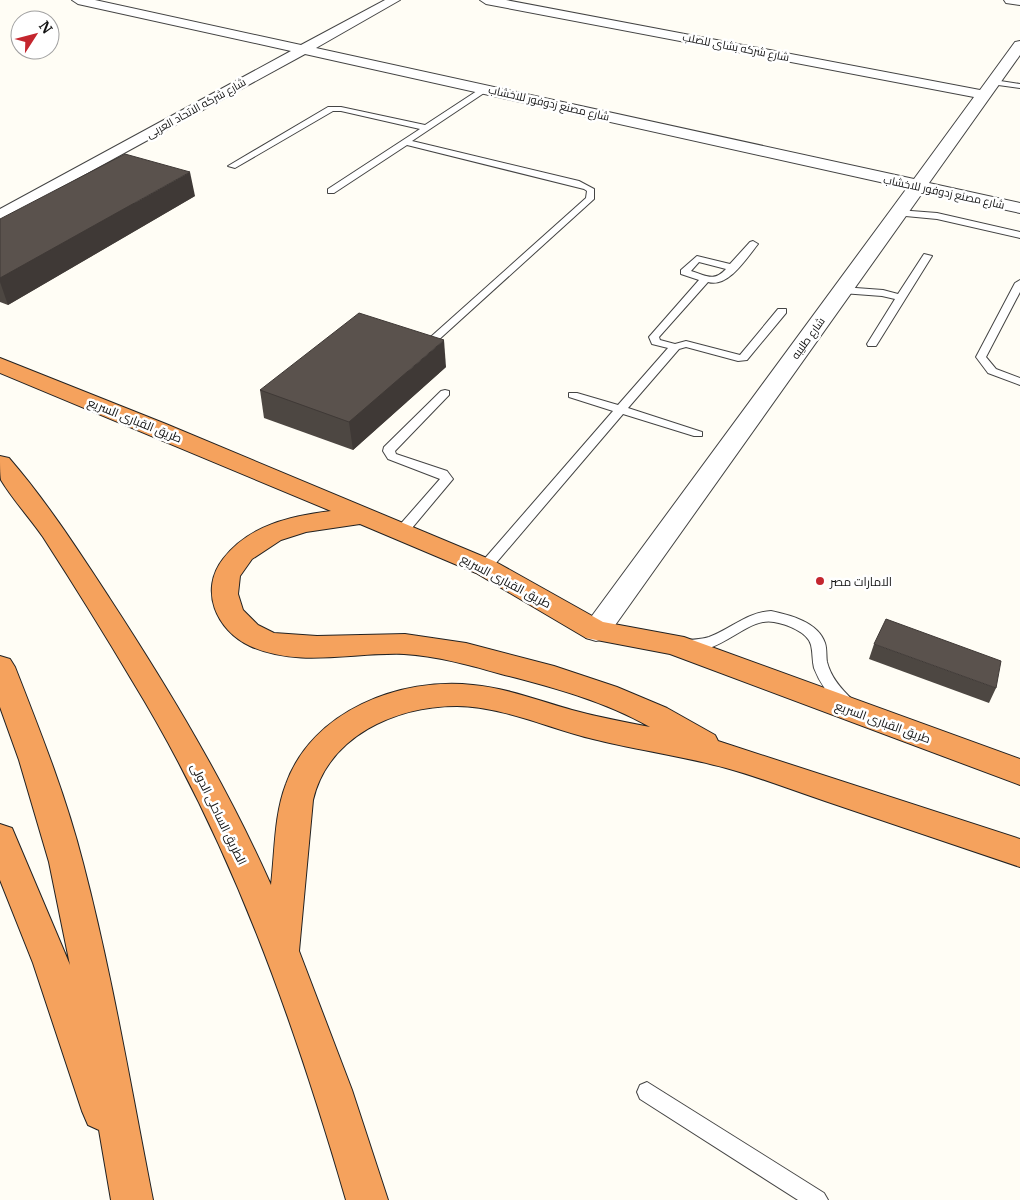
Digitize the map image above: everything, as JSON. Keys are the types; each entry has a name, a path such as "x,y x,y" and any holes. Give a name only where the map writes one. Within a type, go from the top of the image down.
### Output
{"highway":[{"name":"طريق القبارى السريع","path":"0,365 158,428 361,516 402,531 485,567 596,631 674,644 1020,772"},
{"name":"الطريق الساحلى الدولى","path":"0,464 44,520 159,698 199,770 239,854 281,952 324,1068 366,1200"},
{"path":"361,516 307,523 280,530 257,541 238,557 226,576 223,595 230,614 245,631 269,642 298,647 407,644 458,652 554,676 640,706 678,727 715,752"},
{"path":"0,667 35,760 66,862 93,987 132,1197"},
{"path":"281,952 297,800 302,781 311,762 340,731 381,709 431,697 458,695 484,697 595,728 715,752 1020,853"},
{"path":"0,838 51,963 132,1197"}],"street":[{"name":"شارع مصنع زدوفور للاخشاب","path":"78,0 486,89 917,187 1020,208"},
{"name":"شارع شركه الاتحاد العربى","path":"0,216 394,0"},
{"name":"شارع شركه بشاى للصلب","path":"486,0 990,88"},
{"path":"1010,0 1020,1"},
{"name":"شارع طليبه","path":"596,631 1020,45"}],"lane":[{"path":"990,88 1020,86"},
{"path":"331,191 486,89"},
{"path":"232,166 331,109 341,109 426,128"},
{"path":"406,142 576,184 587,187 592,191 590,199 430,342"},
{"path":"898,213 938,216 1020,235"},
{"path":"732,267 697,259 684,271 706,278 722,279 753,244"},
{"path":"872,344 927,256"},
{"path":"706,278 654,337 656,342 675,347 686,344 743,358 782,311"},
{"path":"1020,283 981,357 984,364 992,372 1020,382"},
{"path":"842,290 883,293 901,298"},
{"path":"485,567 675,347"},
{"path":"402,531 447,479 443,474 392,456 389,451 390,447 445,393"},
{"path":"573,395 698,434"},
{"path":"674,644 695,646 714,642 753,618 762,616 772,616 799,625 814,635 818,642 820,663 827,680 840,697 858,713"},
{"path":"647,1092 816,1200"}],"building":[{"path":"125,154 190,172 0,278 0,219"},
{"path":"359,313 444,340 349,422 260,390"},
{"path":"886,619 1001,661 996,688 874,644"}],"place":[{"name":"الامارات مصر","path":"820,581"}]}
